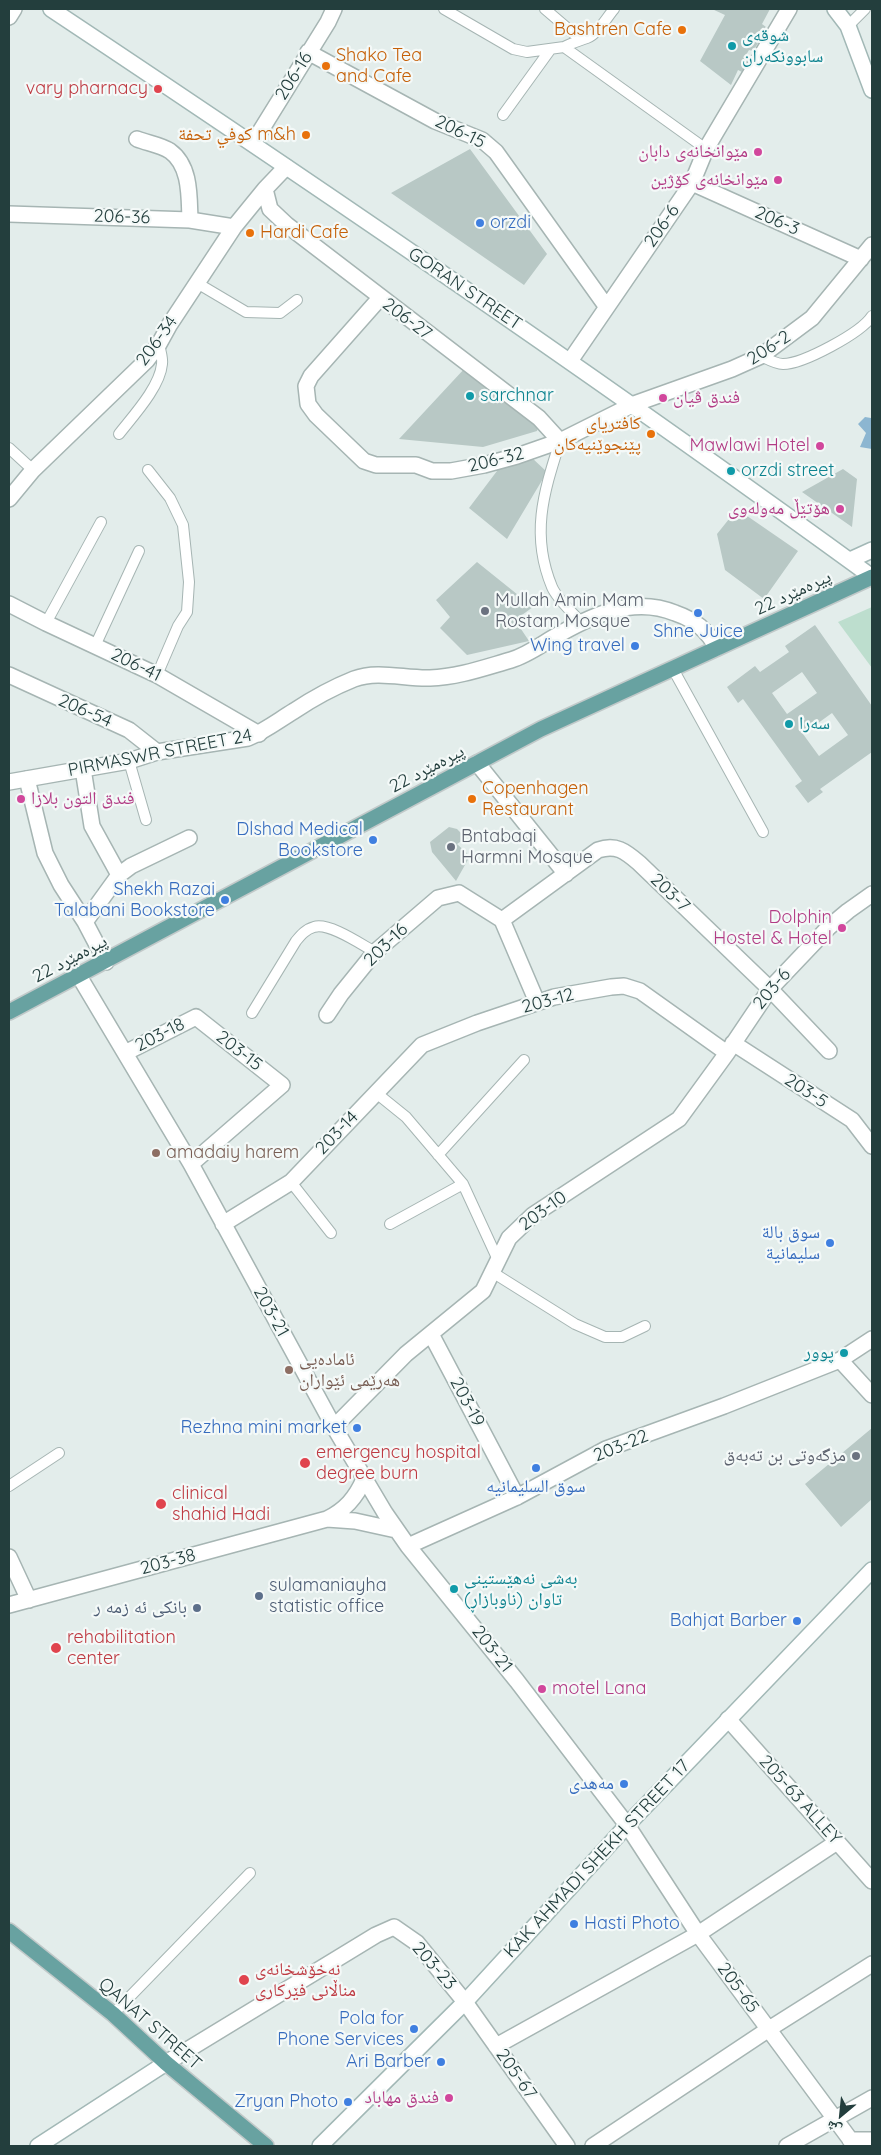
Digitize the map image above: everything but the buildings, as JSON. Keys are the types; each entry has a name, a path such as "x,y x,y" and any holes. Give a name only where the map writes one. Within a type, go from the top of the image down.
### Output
{"main road":[{"name":"22 پیرەمێرد","path":"9,1012 541,729 872,577"},
{"name":"QANAT STREET","path":"9,1931 113,2014 166,2063 266,2146"}],"street":[{"path":"9,17 14,9"},
{"name":"206-16","path":"253,143 334,9"},
{"name":"206-6","path":"570,361 692,183 706,149 789,9"},
{"path":"835,9 848,26 872,90"},
{"name":"GORAN STREET","path":"61,12 634,404 872,577"},
{"name":"206-15","path":"308,52 435,121 482,140 496,152 606,306"},
{"path":"137,139 169,150 182,162 189,190 190,220"},
{"name":"206-34","path":"9,499 33,470 147,360 234,227 286,167"},
{"name":"206-3","path":"692,183 861,259"},
{"name":"206-27","path":"265,189 270,209 287,225 539,418 560,441"},
{"name":"206-36","path":"9,214 190,220 234,227"},
{"name":"206-2","path":"634,404 732,370 761,356 812,318 872,245"},
{"name":"206-32","path":"380,298 311,376 306,386 308,404 352,452 364,461 376,464 416,465 432,471 451,471 517,456 560,441 634,404"},
{"path":"850,560 872,550"},
{"name":"206-41","path":"9,604 157,675 259,734"},
{"name":"PIRMASWR STREET 24","path":"9,782 129,761 157,752 248,738 259,734 294,710 356,678 386,675 427,678 456,676 513,660 581,622 608,611 637,606 663,608 693,619 713,640 717,648"},
{"name":"206-54","path":"9,675 129,730 157,752"},
{"path":"477,763 566,874 502,920 537,1002"},
{"path":"82,769 92,826 119,875"},
{"path":"27,779 45,853 60,885 85,922 106,962"},
{"path":"85,922 119,875 131,866 189,838"},
{"name":"203-7","path":"566,874 598,850 609,846 628,854 770,988 829,1051"},
{"name":"203-16","path":"328,1015 341,994 375,952 438,898 459,893 502,920"},
{"name":"203-6","path":"730,1048 770,988 829,927 872,894"},
{"name":"203-21","path":"79,976 192,1164 334,1428 396,1530 517,1681 627,1826"},
{"name":"203-12","path":"375,1092 422,1045 452,1032 537,1002 587,990 624,986 640,992 730,1048"},
{"name":"203-18","path":"125,1052 196,1017"},
{"name":"203-15","path":"192,1164 282,1084 196,1017"},
{"name":"203-5","path":"730,1048 852,1120 872,1146"},
{"name":"203-10","path":"334,1428 406,1354 483,1291 509,1238 533,1215 679,1119 730,1048"},
{"name":"203-14","path":"223,1224 291,1182 375,1092"},
{"name":"203-19","path":"430,1334 517,1497"},
{"name":"203-22","path":"408,1546 517,1497 606,1449 724,1406 840,1360 872,1339"},
{"path":"840,1360 872,1395"},
{"name":"203-38","path":"9,1605 327,1519 346,1507 353,1499 364,1479"},
{"name":"203-38","path":"327,1519 362,1522 396,1530"},
{"path":"9,1557 29,1600"},
{"name":"KAK AHMADI SHEKH STREET 17","path":"320,2146 464,2002 627,1826 872,1570"},
{"name":"205-63 ALLEY","path":"728,1720 872,1881"},
{"name":"205-65","path":"627,1826 698,1934 853,2143"},
{"path":"496,2046 698,1934 837,1842"},
{"name":"203-23","path":"166,2063 376,1935 394,1927 417,1943 464,2002"},
{"path":"593,2146 768,2029 872,1964"},
{"name":"205-67","path":"464,2002 566,2146"},
{"path":"38,2146 166,2063"},
{"path":"787,2146 872,2098"},
{"path":"853,2143 872,2140"}],"lane":[{"path":"444,9 513,49 527,52 564,47 580,39 587,38 596,31 614,9"},
{"path":"545,9 580,39"},
{"path":"848,26 865,9"},
{"path":"564,47 706,149"},
{"path":"503,115 550,50"},
{"path":"198,283 246,312 280,313 297,300"},
{"path":"761,356 781,364 797,362 845,339 872,316"},
{"path":"119,434 139,409 156,382 162,364 159,344"},
{"path":"560,441 544,492 540,542 552,588 581,622"},
{"path":"9,448 33,470"},
{"path":"148,470 170,498 183,525 189,582 186,612 157,675"},
{"path":"46,623 100,522"},
{"path":"95,646 139,552"},
{"path":"673,669 763,832"},
{"path":"129,761 146,820"},
{"path":"252,1013 296,941 304,932 315,926 324,926 338,932 375,952"},
{"path":"438,1155 524,1060"},
{"path":"375,1092 406,1117 463,1184 495,1266 576,1324 605,1337 622,1337 646,1326"},
{"path":"291,1182 331,1233"},
{"path":"390,1224 463,1184"},
{"path":"9,1486 59,1453"},
{"path":"113,2014 250,1873"}],"green space":[{"path":"872,607 872,668 838,622"}],"water":[{"path":"872,415 872,449 860,447 866,433 858,424 865,417 871,418"}],"place":[{"name":"Bashtren Cafe","path":"682,30"},
{"name":"شوقەی سابوونکەران","path":"732,46"},
{"name":"Shako Tea and Cafe","path":"326,66"},
{"name":"vary pharnacy","path":"158,89"},
{"name":"كوفي تحفة m&h","path":"306,135"},
{"name":"مێوانخانەی دابان","path":"758,152"},
{"name":"مێوانخانەی کۆژین","path":"778,180"},
{"name":"orzdi","path":"480,223"},
{"name":"Hardi Cafe","path":"250,233"},
{"name":"sarchnar","path":"470,396"},
{"name":"فندق ڤيان","path":"663,398"},
{"name":"کافتریای پێنجوێنیەکان","path":"651,434"},
{"name":"Mawlawi Hotel","path":"820,446"},
{"name":"orzdi street","path":"731,471"},
{"name":"هۆتێڵ مەولەوی","path":"840,509"},
{"name":"Mullah Amin Mam Rostam Mosque","path":"485,611"},
{"name":"Shne Juice","path":"698,613"},
{"name":"Wing travel","path":"635,646"},
{"name":"سەرا","path":"789,724"},
{"name":"فندق التون بلازا","path":"21,799"},
{"name":"Copenhagen Restaurant","path":"472,799"},
{"name":"Dlshad Medical Bookstore","path":"373,840"},
{"name":"Bntabaqi Harmni Mosque","path":"451,847"},
{"name":"Shekh Razai Talabani Bookstore","path":"225,900"},
{"name":"Dolphin Hostel & Hotel","path":"842,928"},
{"name":"amadaiy harem","path":"156,1153"},
{"name":"سوق بالة سليمانية","path":"830,1243"},
{"name":"پوور","path":"844,1353"},
{"name":"ئامادەیی ھەرێمی ئێواران","path":"289,1370"},
{"name":"Rezhna mini market","path":"357,1428"},
{"name":"مزگەوتی بن تەبەق","path":"856,1456"},
{"name":"emergency hospital degree burn","path":"305,1463"},
{"name":"سوق السليمانيه","path":"536,1468"},
{"name":"clinical shahid Hadi","path":"161,1504"},
{"name":"بەشی نەهێستینی تاوان (ناوبازاڕ)","path":"454,1589"},
{"name":"sulamaniayha statistic office","path":"259,1596"},
{"name":"بانكى ئه زمه ر","path":"197,1608"},
{"name":"Bahjat Barber","path":"797,1621"},
{"name":"rehabilitation center","path":"56,1648"},
{"name":"motel Lana","path":"542,1689"},
{"name":"مەهدی","path":"624,1784"},
{"name":"Hasti Photo","path":"574,1924"},
{"name":"نەخۆشخانەی مناڵانی فێركاری","path":"244,1980"},
{"name":"Pola for Phone Services","path":"414,2029"},
{"name":"Ari Barber","path":"441,2062"},
{"name":"فندق مهاباد","path":"449,2098"},
{"name":"Zryan Photo","path":"348,2102"}]}
